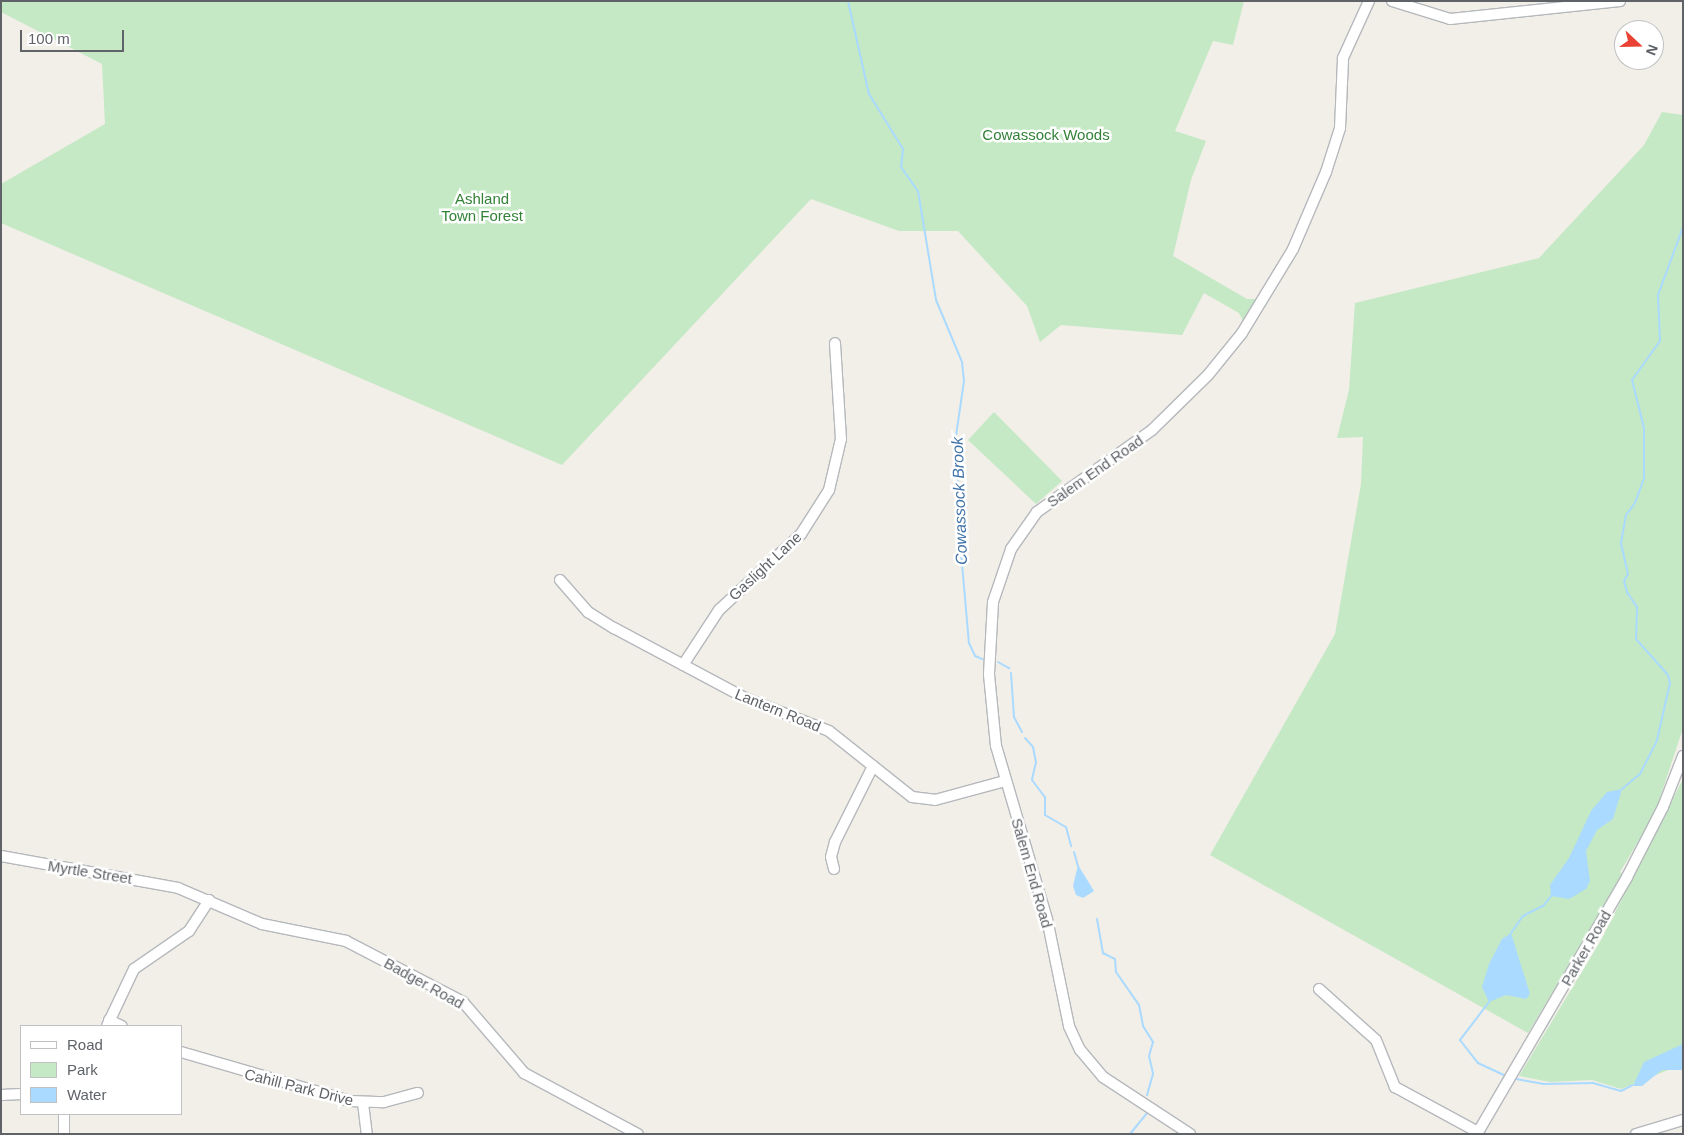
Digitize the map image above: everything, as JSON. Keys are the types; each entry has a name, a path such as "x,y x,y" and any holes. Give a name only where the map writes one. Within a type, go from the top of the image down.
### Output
{"street":[{"name":"Salem End Road","path":"1190,1134 1112,1084 1080,1050 1062,996 1044,906 1005,781 992,719 990,631 996,587 1010,549 1049,502 1152,430 1208,375 1242,333 1293,248 1331,159 1340,128 1343,58 1369,1"},
{"path":"1392,1 1450,19 1550,5 1620,1"},
{"name":"Gaslight Lane","path":"683,665 719,610 801,534 829,490 841,439 834,343"},
{"name":"Lantern Road","path":"560,580 600,620 750,701 818,725 919,800 935,800 1005,781"},
{"name":"Parker Road","path":"1478,1133 1628,876 1663,807 1683,756"},
{"path":"834,869 831,857 834,842 873,766"},
{"name":"Myrtle Street","path":"1,856 178,888"},
{"name":"Badger Road","path":"178,888 262,924 337,937 449,994 475,1012 524,1073 638,1134"},
{"path":"108,1023 134,969 189,931 209,900"},
{"path":"1319,989 1380,1045 1395,1087 1478,1133"},
{"name":"Cahill Park Drive","path":"182,1052 363,1103 418,1093"},
{"path":"1,1095 20,1094"},
{"path":"363,1103 367,1134"},
{"path":"64,1115 64,1134"},
{"path":"1636,1134 1683,1120"}],"green space":[{"name":"Ashland Town Forest","path":"1,1 1244,1 1233,45 1213,41 1175,131 1206,141 1191,180 1173,256 1247,299 1256,299 1243,321 1239,313 1204,293 1182,335 1061,325 1040,342 1027,306 958,231 899,231 811,199 562,465 1,223 1,184 105,124 102,64 1,12"},
{"path":"1662,112 1683,115 1683,728 1655,813 1620,872 1623,875 1528,1033 1210,855 1335,634 1361,484 1363,437 1337,438 1349,390 1355,303 1539,258 1644,145"},
{"path":"994,412 1062,481 1036,504 968,440"},
{"path":"1683,779 1683,1064 1621,1089 1592,1080 1550,1082 1519,1076 1601,940"}],"water":[{"path":"1622,789 1613,819 1597,830 1586,851 1590,881 1586,889 1569,899 1551,896 1550,885 1569,858 1591,811 1607,792"},
{"path":"1078,865 1094,891 1083,898 1076,895 1073,886"},
{"path":"1511,933 1530,994 1526,999 1506,995 1489,1002 1482,987 1489,964 1502,939"},
{"path":"1683,1044 1683,1070 1662,1070 1642,1086 1633,1086 1644,1062"}],"waterway":[{"name":"Cowassock Brook","path":"848,1 869,94 903,149 901,167 918,191 936,300 962,362 964,381 956,436 960,541 969,643 975,656 982,659"},
{"path":"1622,789 1640,774 1657,740 1670,683 1668,675 1636,639 1637,607 1627,592 1624,581 1628,574 1621,543 1626,515 1635,503 1644,478 1644,428 1632,380 1660,341 1658,295 1683,227"},
{"name":"Cowassock Brook","path":"998,662 1009,668"},
{"name":"Cowassock Brook","path":"1011,673 1014,717 1022,732"},
{"name":"Cowassock Brook","path":"1025,738 1033,747 1036,762 1032,780 1045,797 1045,815 1066,827 1071,846"},
{"name":"Cowassock Brook","path":"1074,852 1078,866"},
{"path":"1511,933 1523,916 1543,906 1551,896"},
{"name":"Cowassock Brook","path":"1097,919 1103,953 1115,959 1116,972 1139,1005 1143,1026 1153,1042 1149,1056 1153,1074 1147,1095"},
{"path":"1489,1002 1460,1040 1478,1063 1504,1075"},
{"path":"1516,1079 1543,1084 1593,1083 1621,1091 1633,1085"},
{"name":"Cowassock Brook","path":"1130,1134 1147,1113"}],"park label":[{"name":"Cowassock Woods","path":"1046,135"}]}
